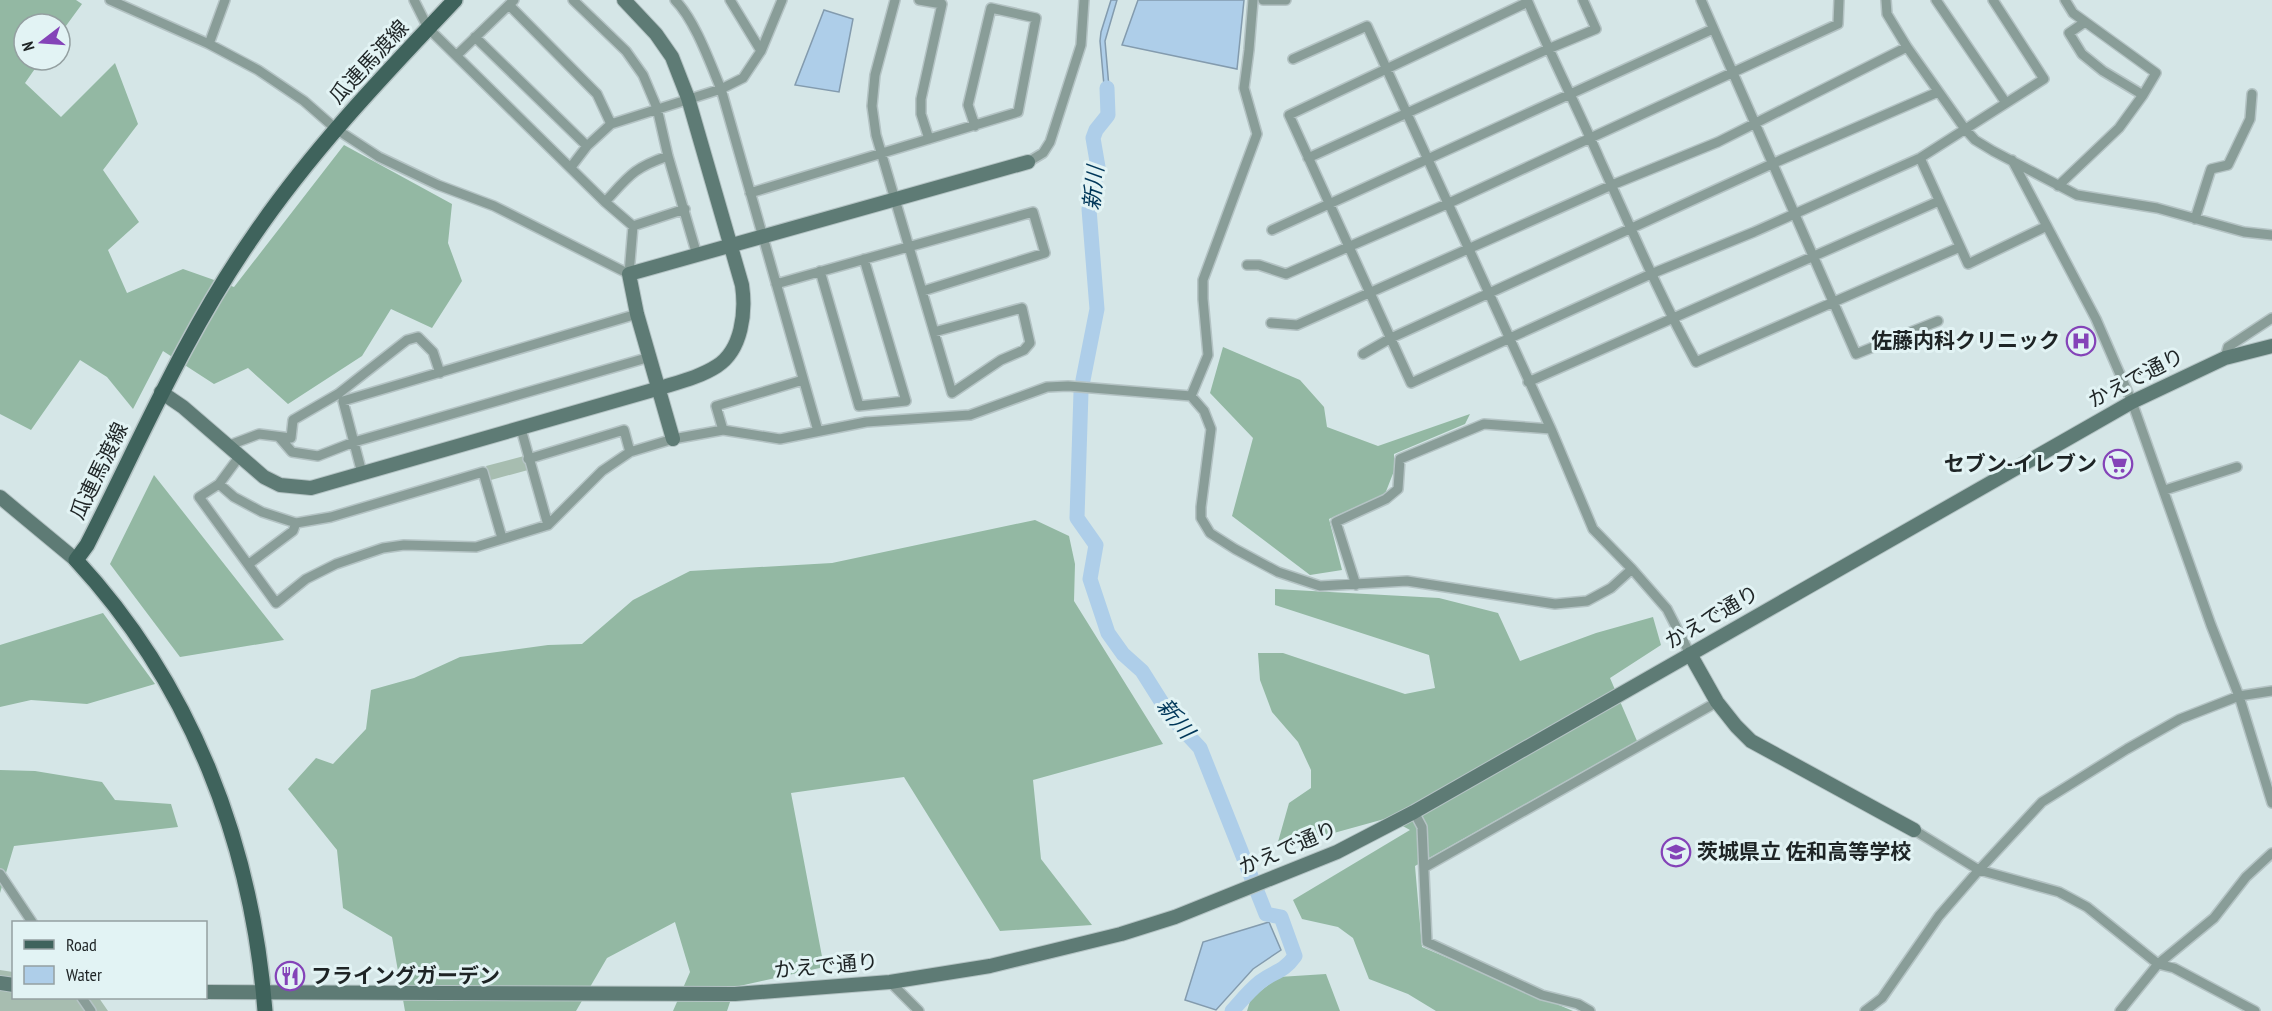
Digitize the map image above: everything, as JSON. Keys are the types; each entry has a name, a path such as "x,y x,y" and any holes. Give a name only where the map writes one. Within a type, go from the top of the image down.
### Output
{"main road":[{"name":"瓜連馬渡線","path":"75,560 87,545 161,392 203,315 251,238 336,129 455,0"},
{"path":"75,560 105,593 144,646 167,682 209,766 225,807 246,883 255,923 265,1011"}],"street":[{"path":"110,0 258,70 304,101 336,129 379,157 438,185 494,206 629,274 1028,162 1043,153 1050,142 1081,45 1084,0"},
{"path":"209,45 225,0"},
{"path":"414,0 428,28 605,202 633,226"},
{"path":"573,0 626,51 643,75 657,108 668,156 697,255"},
{"path":"161,392 183,407 264,477 280,485 311,488 660,388 701,374 719,365 737,338 743,321 745,304 731,244 688,98 672,57 656,34 624,0"},
{"path":"675,0 681,6 705,51 721,90 818,431"},
{"path":"731,0 761,51"},
{"path":"571,167 587,146 611,124 688,98 721,90 743,78 761,51 782,0"},
{"path":"895,0 876,75 873,106 876,135 923,291 934,332 952,393 1001,360 1024,350 1030,343 1022,308 934,332"},
{"path":"919,0 942,4 921,99 921,114 929,139"},
{"path":"1191,396 1208,355 1203,280 1257,134 1244,88 1253,0"},
{"path":"1263,0 1286,0"},
{"path":"1518,0 1530,1"},
{"path":"1308,158 1596,29 1583,0"},
{"path":"1701,0 1856,354 1938,321"},
{"path":"1247,265 1260,265 1286,274 1447,204 1838,24 1839,0"},
{"path":"1886,0 1887,14 1938,92 1975,140 2077,195 2157,208 2244,232 2272,235"},
{"path":"1936,0 2006,103"},
{"path":"1530,1 1289,115 1411,383 1651,274 1920,158 2044,79 1993,0"},
{"path":"2058,186 2119,128 2156,73 2073,13 2065,0"},
{"path":"1530,1 1548,49 1591,138 1651,274 1696,362 1834,304 1960,247"},
{"path":"457,56 511,2 597,94 611,124"},
{"path":"750,193 882,152 975,126 1018,112 1036,18 991,8 968,105 975,126"},
{"path":"2085,22 2069,33 2082,54 2103,71 2143,95"},
{"path":"1293,59 1367,26 1551,429 1593,529 1667,609 1717,702 1750,741 1914,830 1979,870 2060,892 2087,907 2158,964 2174,968 2255,1011"},
{"path":"1272,230 1713,29"},
{"path":"475,37 587,146"},
{"path":"1271,323 1297,325 1612,185 1756,125 1908,47"},
{"path":"1363,354 1391,338 1488,293 1774,163 1938,92"},
{"path":"2196,219 2211,169 2228,165 2250,119 2252,94"},
{"path":"605,202 632,172 642,165 668,156"},
{"path":"1920,158 1968,264 2047,226"},
{"path":"2012,160 2096,319 2133,402 2211,625 2239,696 2272,803"},
{"path":"1528,382 1940,201"},
{"path":"633,226 685,209"},
{"path":"776,284 1033,212 1045,254 923,291"},
{"path":"633,226 629,274 637,314 673,439"},
{"path":"820,271 859,406 906,402 864,259"},
{"path":"362,474 343,401 637,314"},
{"path":"2225,358 2228,347 2272,318"},
{"path":"227,446 259,434 291,438 293,420 338,394 407,340 418,337 433,352 440,373"},
{"name":"かえで通り","path":"207,992 735,994 890,982 990,966 1121,934 1184,914 1346,848 1414,812 2133,402 2225,358 2272,346"},
{"path":"279,437 292,452 318,456 354,442 650,357"},
{"path":"723,430 716,406 803,380"},
{"path":"239,457 219,484 199,497 276,603 306,579 336,564 383,548 404,545 476,547 502,537 548,525 602,471 630,452 673,439 723,430 780,440 866,422 970,415 1047,387 1068,386 1191,396 1204,411 1210,429 1201,513 1204,526 1210,533 1235,549 1278,572 1320,586 1407,581 1555,604 1587,601 1611,588 1632,569"},
{"path":"1356,585 1336,522 1386,499 1398,489 1400,459 1484,424 1551,429"},
{"path":"521,429 548,525"},
{"path":"528,459 624,430 630,452"},
{"path":"2165,490 2237,467"},
{"path":"219,484 234,497 262,512 296,523 331,517 483,472 502,537"},
{"path":"0,497 75,560"},
{"path":"249,564 293,531 296,523"},
{"path":"1865,1011 1882,998 1939,916 2042,802 2180,719 2239,696 2272,691"},
{"path":"1425,867 1717,702"},
{"path":"1414,812 1422,827 1427,942 1542,994 1578,1004 1590,1011"},
{"path":"2120,1011 2158,964 2214,918 2246,877 2272,853"},
{"path":"0,874 31,921"},
{"path":"890,982 919,1011"}],"green space":[{"path":"0,0 76,0 82,4 72,18 72,12 12,12 12,72 33,72 25,83 61,117 115,63 138,124 103,170 139,222 108,250 127,293 183,269 234,287 344,145 452,204 448,243 462,281 432,328 391,309 362,356 288,404 248,368 214,384 163,351 133,409 107,377 80,360 31,430 0,414"},
{"path":"1223,347 1300,380 1324,407 1327,427 1378,446 1470,414 1465,424 1394,454 1394,471 1385,494 1329,519 1342,570 1310,575 1232,516 1253,438 1210,393"},
{"path":"524,456 528,470 491,480 486,466"},
{"path":"154,475 284,640 180,657 110,564"},
{"path":"1035,520 1069,536 1075,564 1074,601 1163,744 1033,780 1041,859 1092,925 1000,931 904,777 791,793 824,967 735,987 727,1011 673,1011 690,972 675,922 607,958 576,1011 405,1011 392,937 343,908 337,850 288,789 316,758 333,764 366,729 371,690 414,678 460,657 548,645 582,644 633,600 690,571 832,563"},
{"path":"1275,589 1439,598 1498,613 1520,661 1596,633 1653,617 1661,645 1610,678 1637,741 1415,866 1422,947 1573,1011 1436,1011 1408,994 1369,979 1353,938 1338,927 1302,919 1293,900 1410,830 1388,818 1276,849 1289,803 1311,788 1311,770 1298,742 1272,712 1260,680 1258,653 1283,653 1405,694 1435,688 1429,655 1275,605"},
{"path":"103,613 155,684 87,704 31,700 0,707 0,645"},
{"path":"0,770 35,771 102,782 115,800 171,804 178,827 14,846 0,893"},
{"path":"0,970 12,972 12,999 100,999 108,1011 0,1011"},
{"path":"1326,974 1340,1011 1247,1011 1251,998 1279,977"}],"water":[{"path":"1111,0 1117,0 1105,41 1111,110 1106,108 1100,41"},
{"path":"1138,0 1244,0 1237,69 1122,45"},
{"path":"824,10 853,19 839,92 795,85"},
{"path":"1269,922 1281,950 1253,969 1216,1010 1185,1000 1203,942"}],"waterway":[{"name":"新川","path":"1083,380 1097,309 1089,209 1098,167 1093,138 1096,130 1108,115 1107,88"},
{"name":"新川","path":"1081,392 1077,518 1096,545 1090,579 1108,633 1123,654 1142,671 1171,717 1200,748 1266,914 1281,917 1295,956 1282,969 1256,985 1232,1011"}],"place":[{"name":"佐藤内科クリニック","path":"2081,341"},
{"name":"セブン-イレブン","path":"2118,464"},
{"name":"茨城県立 佐和高等学校","path":"1676,852"},
{"name":"フライングガーデン","path":"290,976"}]}
